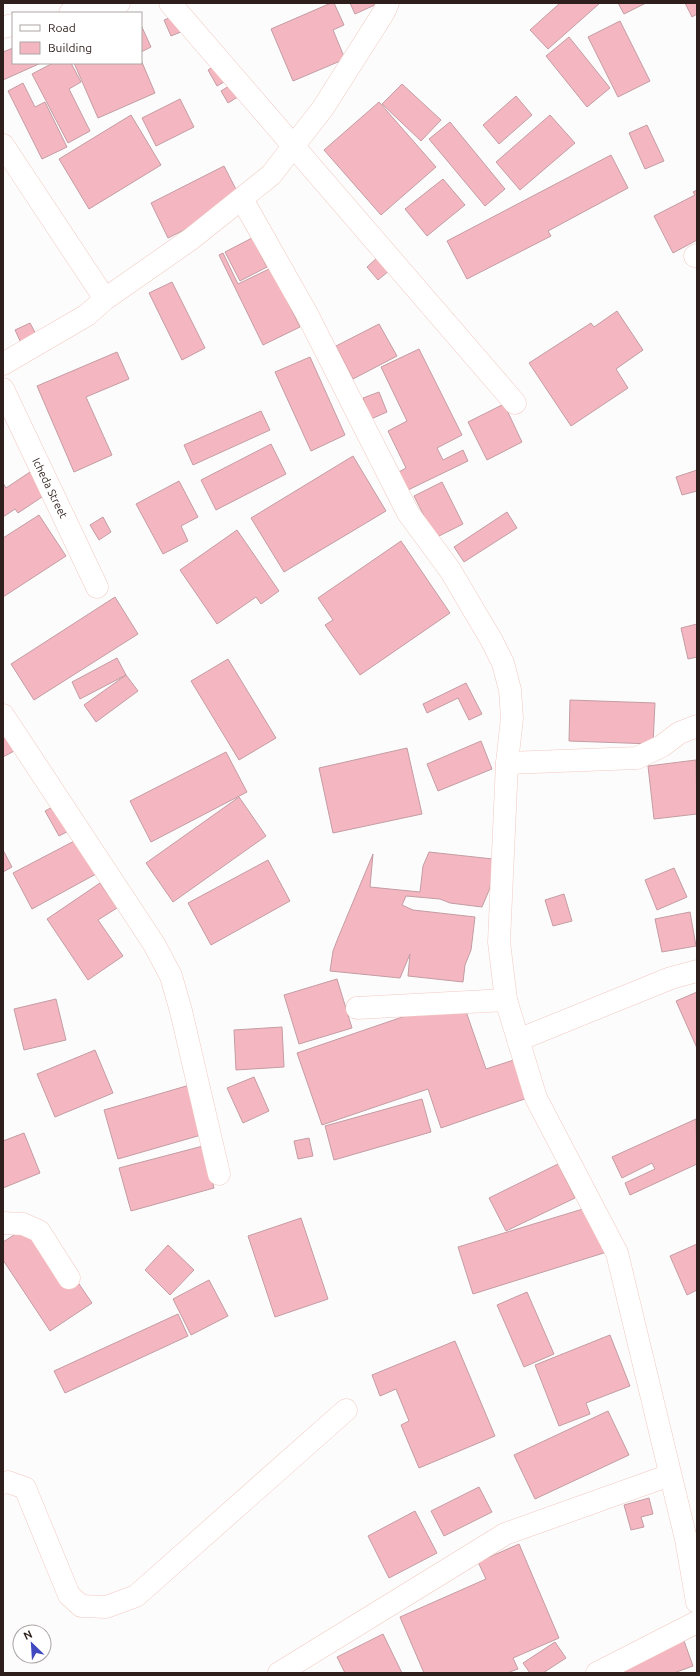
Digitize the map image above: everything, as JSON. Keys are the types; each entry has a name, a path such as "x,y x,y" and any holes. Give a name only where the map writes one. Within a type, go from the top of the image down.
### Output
{"street":[{"path":"75,12 119,3"},
{"path":"170,3 515,403"},
{"path":"3,364 87,315 105,299 190,239 271,175 294,148 323,108 384,12 388,3"},
{"path":"3,144 105,299"},
{"path":"242,199 307,314 408,513 450,570 492,641 503,663 510,690 512,718 507,764 499,942 506,1000 536,1098 617,1253 686,1539 697,1602"},
{"name":"Icheda Street","path":"3,389 98,587"},
{"path":"3,715 154,944 170,976 181,1011 219,1174"},
{"path":"507,764 637,758 656,750 679,734 697,726"},
{"path":"518,1040 671,978 697,970"},
{"path":"357,1008 506,1000"},
{"path":"3,1223 23,1224 39,1231 69,1278"},
{"path":"3,1483 8,1482 25,1488 69,1595 81,1606 106,1607 136,1596 346,1410"},
{"path":"279,1673 505,1534 670,1476"},
{"path":"597,1673 697,1622"}],"building":[{"path":"334,3 344,25 333,30 345,59 293,81 271,29"},
{"path":"350,3 376,3 377,4 355,14"},
{"path":"560,3 600,3 548,49 530,30"},
{"path":"618,3 646,3 624,14"},
{"path":"685,3 697,3 697,14 692,17"},
{"path":"182,13 188,29 171,36 164,20"},
{"path":"620,21 650,81 618,97 588,37"},
{"path":"142,27 151,47 142,52"},
{"path":"569,37 610,88 587,107 546,56"},
{"path":"12,48 12,64 39,64 3,80 3,52"},
{"path":"228,58 238,74 217,86 208,70"},
{"path":"142,62 155,93 98,118 74,64 142,64"},
{"path":"51,64 72,64 81,82 69,89 90,131 68,143 32,74"},
{"path":"242,78 249,90 228,103 221,91"},
{"path":"23,83 35,107 45,102 67,147 42,159 8,91"},
{"path":"402,84 441,120 421,141 382,104"},
{"path":"516,96 532,115 499,144 483,125"},
{"path":"180,99 194,127 156,146 142,118"},
{"path":"379,102 436,167 381,215 324,150"},
{"path":"131,115 161,165 89,209 59,159"},
{"path":"550,115 575,143 520,190 496,162"},
{"path":"450,122 505,189 485,206 429,139"},
{"path":"647,125 664,161 645,169 629,133"},
{"path":"611,155 628,188 548,231 551,236 467,279 447,241"},
{"path":"224,166 242,201 168,238 151,203"},
{"path":"443,179 465,205 427,236 405,209"},
{"path":"697,190 697,240 673,253 654,216 695,195 693,192"},
{"path":"252,238 267,267 240,281 225,252"},
{"path":"223,253 238,284 271,268 300,327 263,345 219,255"},
{"path":"378,257 390,270 378,280 367,267"},
{"path":"172,282 205,348 182,360 149,293"},
{"path":"617,311 643,350 616,369 628,388 571,426 529,363 591,323 594,327"},
{"path":"30,323 38,338 22,345 15,330"},
{"path":"379,324 397,356 353,379 336,346"},
{"path":"419,349 462,435 437,448 443,460 463,450 468,461 406,491 397,473 406,468 388,431 407,421 381,367"},
{"path":"117,352 129,379 86,397 112,455 74,472 37,386"},
{"path":"310,357 345,435 311,451 275,372"},
{"path":"379,392 387,412 371,419 363,398"},
{"path":"504,404 522,442 487,460 468,422"},
{"path":"261,411 270,430 193,465 184,445"},
{"path":"271,444 286,474 216,510 201,480"},
{"path":"353,456 386,511 284,572 251,518"},
{"path":"33,470 48,493 18,513 15,509 3,517 3,483 6,488"},
{"path":"697,470 697,491 682,495 676,477"},
{"path":"179,481 198,517 181,526 188,541 163,554 136,504"},
{"path":"442,482 463,524 435,538 414,496"},
{"path":"507,512 517,528 464,562 454,547"},
{"path":"39,515 66,556 3,597 3,538"},
{"path":"103,517 111,532 99,540 90,525"},
{"path":"237,530 279,591 261,604 256,597 217,624 180,570"},
{"path":"401,541 450,613 360,675 325,625 333,620 318,598"},
{"path":"115,597 138,634 34,700 11,664"},
{"path":"697,624 697,657 688,659 681,628"},
{"path":"117,658 126,675 80,699 72,682"},
{"path":"228,659 276,738 239,760 191,681"},
{"path":"126,675 138,691 96,722 84,705"},
{"path":"466,683 482,714 469,720 458,698 427,713 423,704"},
{"path":"570,700 655,703 653,744 569,741"},
{"path":"3,710 29,743 3,757"},
{"path":"481,741 492,769 438,791 427,764"},
{"path":"407,748 422,814 333,833 319,768"},
{"path":"226,752 247,792 151,842 130,801"},
{"path":"696,760 697,814 654,819 648,766"},
{"path":"239,797 266,836 173,902 146,863"},
{"path":"62,802 76,827 59,836 45,811"},
{"path":"78,839 96,874 32,909 13,873"},
{"path":"3,850 12,867 3,872"},
{"path":"429,852 493,859 490,888 482,907 450,903 440,899 406,896 402,905 413,910 475,917 471,950 465,965 463,982 408,976 410,954 400,978 330,971 333,951 373,854 370,887 420,892 423,866"},
{"path":"268,860 290,901 211,945 188,903"},
{"path":"674,868 687,897 657,910 645,880"},
{"path":"100,883 117,908 98,920 123,956 88,980 47,919"},
{"path":"564,894 572,921 553,926 545,900"},
{"path":"690,912 696,946 662,952 655,919"},
{"path":"337,979 352,1028 299,1044 284,995"},
{"path":"697,992 697,1048 676,1001"},
{"path":"461,997 486,1069 526,1056 539,1094 441,1128 428,1089 322,1125 297,1053"},
{"path":"56,999 66,1040 24,1050 14,1009"},
{"path":"282,1027 284,1067 236,1070 234,1030"},
{"path":"95,1050 113,1093 55,1117 37,1074"},
{"path":"254,1077 269,1111 243,1123 227,1088"},
{"path":"200,1082 215,1131 118,1159 104,1110"},
{"path":"422,1099 431,1132 334,1160 325,1126"},
{"path":"696,1119 697,1164 630,1195 625,1183 655,1169 652,1163 622,1178 612,1157"},
{"path":"24,1133 40,1173 3,1188 3,1141"},
{"path":"309,1138 313,1156 298,1159 294,1141"},
{"path":"203,1146 214,1188 131,1211 119,1168"},
{"path":"558,1164 575,1198 506,1231 489,1198"},
{"path":"596,1205 610,1251 473,1294 458,1247"},
{"path":"301,1218 328,1299 275,1317 248,1236"},
{"path":"36,1221 92,1303 50,1331 3,1260 3,1242"},
{"path":"697,1244 697,1290 687,1295 670,1256"},
{"path":"168,1245 194,1270 170,1295 145,1270"},
{"path":"209,1280 228,1316 191,1335 173,1299"},
{"path":"527,1292 554,1354 524,1367 497,1305"},
{"path":"178,1314 188,1336 65,1393 54,1371"},
{"path":"610,1335 630,1386 586,1403 590,1414 559,1426 535,1365"},
{"path":"455,1341 495,1436 419,1468 401,1425 409,1421 396,1389 380,1396 372,1375"},
{"path":"608,1411 629,1455 535,1499 514,1455"},
{"path":"479,1487 492,1512 444,1536 431,1511"},
{"path":"649,1498 653,1514 641,1517 644,1527 631,1530 624,1505"},
{"path":"415,1511 437,1553 389,1578 368,1536"},
{"path":"519,1544 559,1638 513,1658 518,1669 507,1673 424,1673 400,1617 486,1579 478,1562"},
{"path":"383,1634 402,1673 345,1673 337,1657"},
{"path":"683,1638 693,1666 674,1673 609,1673"},
{"path":"555,1642 566,1658 543,1673 530,1673 523,1663"}]}
